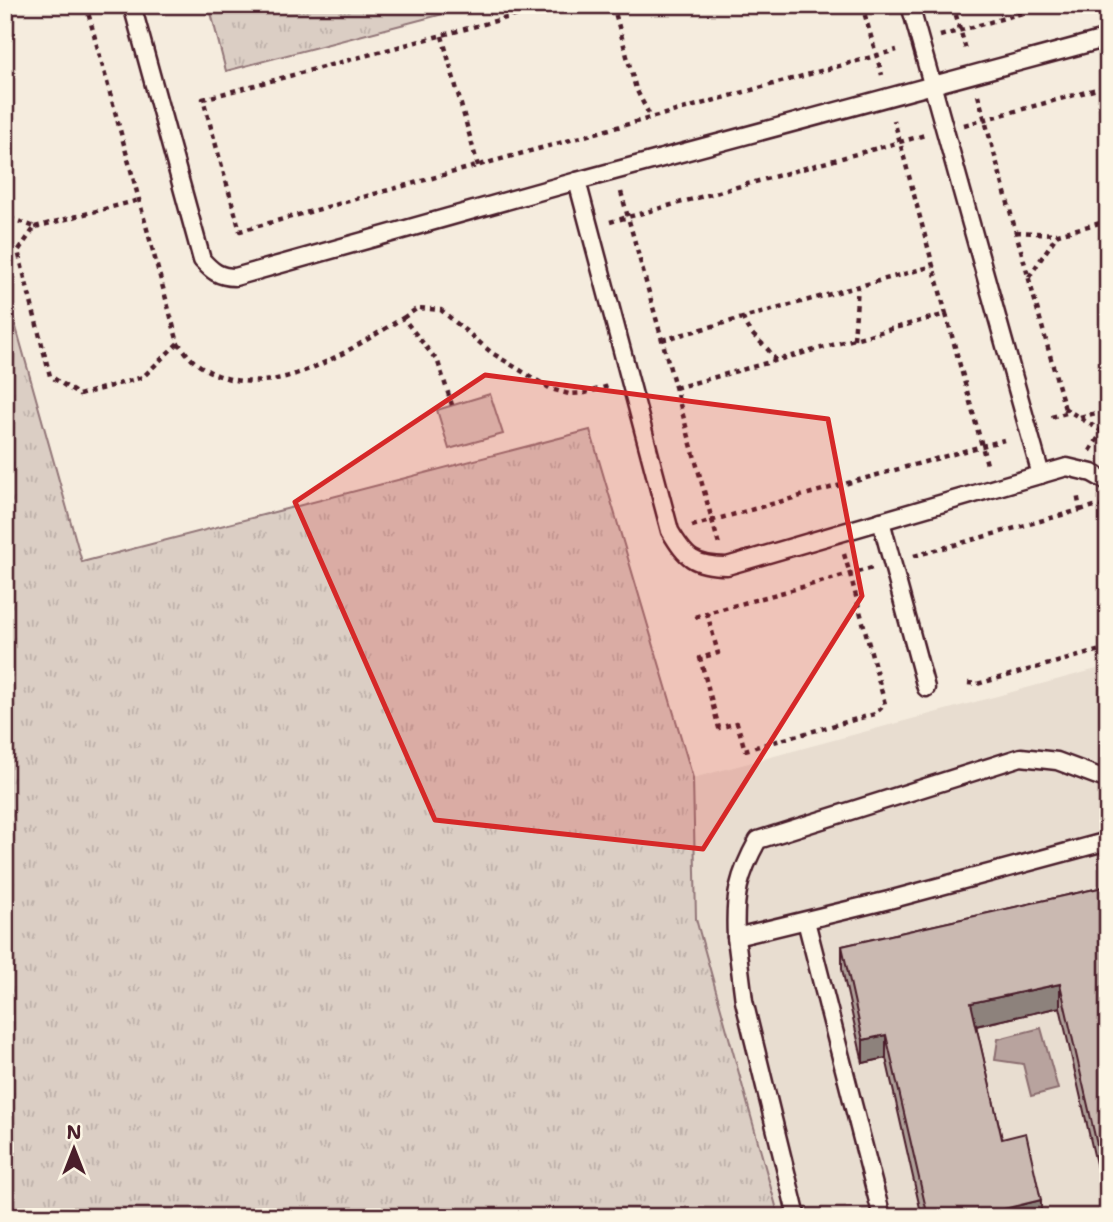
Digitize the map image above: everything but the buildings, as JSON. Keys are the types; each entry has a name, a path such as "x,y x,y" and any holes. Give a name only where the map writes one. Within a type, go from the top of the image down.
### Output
{"lane":[{"path":"132,5 202,260 212,271 225,277 235,277 577,181 1108,38"},
{"path":"910,5 1041,475"},
{"path":"577,181 671,532 685,556 707,566 724,566 1067,467 1092,473 1108,482"},
{"path":"881,521 926,688"},
{"path":"797,1217 744,1001 736,937 734,899 743,868 758,840 1021,757 1057,761 1108,780"},
{"path":"736,937 1108,841"},
{"path":"806,921 882,1217"}],"path":[{"path":"86,5 178,343 196,363 229,378 260,383 282,378 333,358 418,308 441,310 492,353 551,389 569,394 585,393 629,379"},
{"path":"555,5 203,99 240,231 897,50"},
{"path":"613,5 636,89 651,118"},
{"path":"862,5 883,79"},
{"path":"953,5 1066,414 1044,419"},
{"path":"938,36 1051,5"},
{"path":"442,36 478,166"},
{"path":"589,228 1108,86"},
{"path":"893,119 982,446"},
{"path":"615,171 724,566"},
{"path":"5,210 7,217 35,228 139,200"},
{"path":"1016,232 1058,234 1100,223 1108,225"},
{"path":"35,228 18,251 50,376 79,395 143,377 178,343"},
{"path":"1029,278 1058,234"},
{"path":"662,340 933,266"},
{"path":"853,339 853,321 859,306 858,286"},
{"path":"675,388 946,314"},
{"path":"743,317 745,327 769,347 775,360"},
{"path":"403,318 438,362 452,405"},
{"path":"1064,408 1105,433 1089,452"},
{"path":"1079,418 1108,410"},
{"path":"671,532 1004,440"},
{"path":"1078,492 1076,497 1080,510"},
{"path":"912,557 1098,505 1108,510"},
{"path":"706,613 718,653 700,658 719,728 737,723 745,750 875,714 885,704 838,534"},
{"path":"695,617 873,567"},
{"path":"968,683 977,684 1108,648"}],"highlighted area":[{"path":"485,375 828,419 862,596 703,849 435,820 295,502"}],"shaded area":[{"path":"1108,666 1108,1217 779,1217 696,919 693,778"},
{"path":"1041,1028 1058,1089 1031,1096 1023,1064 995,1060 998,1039"}],"green space":[{"path":"209,5 477,5 226,71"},
{"path":"5,288 82,562 590,430 693,778 696,919 779,1217 5,1217"},
{"path":"490,394 503,434 449,449 437,410"}]}
